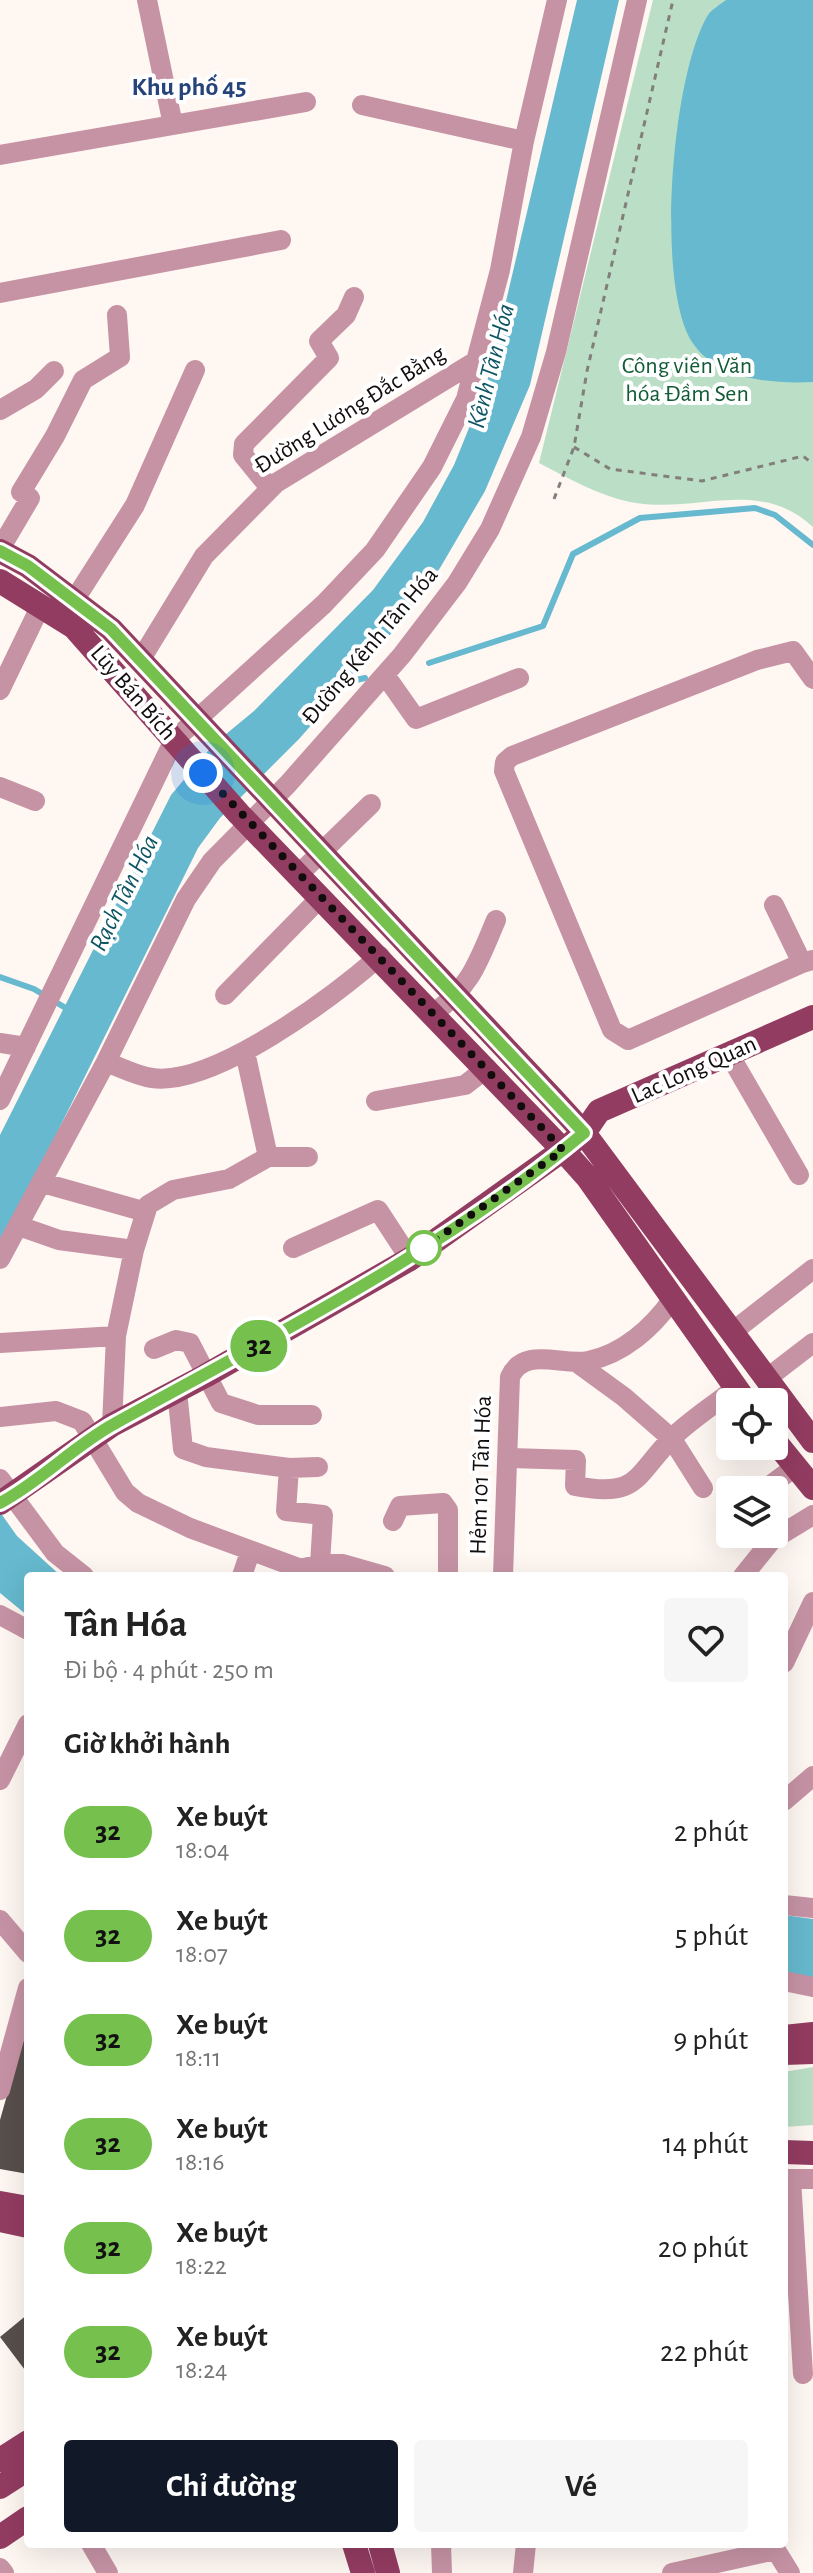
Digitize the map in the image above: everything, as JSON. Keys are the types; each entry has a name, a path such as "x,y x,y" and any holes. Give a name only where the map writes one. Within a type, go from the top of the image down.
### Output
{"main road":[{"path":"0,550 75,599 141,659 584,1133 731,1333 810,1432"},
{"name":"Lũy Bán Bích","path":"0,581 74,627 244,818 380,956 563,1150 588,1178 736,1388"},
{"name":"Lac Long Quan","path":"4,1493 103,1431 410,1259 563,1150 584,1133 599,1111 813,1017"},
{"path":"788,1458 813,1488"},
{"path":"788,2037 813,2034"},
{"path":"788,2053 813,2052"},
{"path":"788,2152 813,2153"},
{"path":"0,2203 24,2207"},
{"path":"0,2220 24,2225"},
{"path":"0,2460 24,2445"},
{"path":"0,2487 24,2472"},
{"path":"0,2518 24,2503"},
{"path":"0,2537 24,2521"},
{"path":"355,2548 363,2573"},
{"path":"381,2548 388,2573"}],"street":[{"path":"147,0 173,125"},
{"path":"0,1100 56,984 180,746 375,550 432,467 466,399 500,270 524,141 557,0"},
{"name":"Đường Kênh Tân Hóa","path":"0,1259 106,1062 186,899 244,818 385,675 457,583 490,529 531,437 556,352 637,0"},
{"path":"0,155 306,102"},
{"path":"362,105 524,141"},
{"path":"0,293 281,240"},
{"path":"270,488 243,455 244,444 329,358 319,341 346,315 354,297"},
{"path":"0,550 30,498 21,492 55,436 83,380 120,357 117,315"},
{"name":"Đường Lương Đắc Bằng","path":"141,659 204,556 270,488 476,361"},
{"path":"75,599 135,505 195,370"},
{"path":"0,410 36,389 54,371"},
{"path":"0,690 41,605"},
{"path":"774,905 808,962 628,1040 612,1030 504,765 512,756 757,660 793,651 813,679"},
{"path":"385,675 416,719 519,678"},
{"path":"0,787 35,801"},
{"path":"298,875 371,804"},
{"path":"225,995 320,898"},
{"path":"434,1013 457,996 476,971 496,920"},
{"path":"106,1062 153,1078 191,1074 245,1052 357,976 380,956"},
{"path":"0,1043 26,1047"},
{"path":"245,1052 268,1157"},
{"path":"729,1054 799,1175"},
{"path":"376,1101 465,1085 487,1068"},
{"path":"308,1157 268,1157 229,1179 173,1190 148,1205 134,1250 116,1336 103,1431 115,1478 138,1503 250,1552 301,1569 320,1564 351,1571"},
{"path":"43,1183 146,1212"},
{"path":"293,1248 378,1210 410,1259"},
{"path":"19,1226 59,1240 134,1250"},
{"path":"731,1333 813,1269"},
{"name":"Hẻm 101 Tân Hóa","path":"503,1572 510,1458 510,1377 515,1366 525,1360 590,1361 621,1348 653,1326 672,1300"},
{"path":"0,1343 116,1336"},
{"path":"154,1349 176,1340 190,1343 221,1403 258,1415 312,1415"},
{"path":"766,1379 813,1343"},
{"path":"576,1362 624,1397 672,1439 703,1488"},
{"path":"177,1391 183,1449 206,1457 289,1468 318,1467"},
{"path":"0,1417 56,1411 103,1431"},
{"path":"510,1458 576,1460 575,1486 599,1491 623,1488 640,1479 672,1439 716,1411"},
{"path":"783,1476 795,1467"},
{"path":"289,1468 286,1511 323,1515 320,1564"},
{"path":"4,1493 55,1553 79,1572"},
{"name":"Hẻm 101 Tân Hóa","path":"393,1521 400,1506 443,1503 448,1510 448,1572"},
{"path":"746,1572 772,1540 813,1515"},
{"path":"243,1572 250,1552"},
{"path":"788,1653 813,1602"},
{"path":"0,1615 24,1628"},
{"path":"0,1780 24,1737"},
{"path":"788,1798 813,1776"},
{"path":"788,1905 813,1908"},
{"path":"0,1920 24,1948"},
{"path":"788,1982 813,1987"},
{"path":"0,2090 24,2003"},
{"path":"803,2374 788,2179 813,2179"},
{"path":"93,2548 108,2573"},
{"path":"441,2548 442,2573"},
{"path":"523,2573 526,2548"},
{"path":"672,2573 770,2548"},
{"path":"775,2548 790,2573"},
{"path":"0,2568 4,2573"}],"path":[{"path":"554,499 574,447 587,371 673,0"},
{"path":"574,447 610,469 702,481 803,456 813,464"}],"green space":[{"name":"Công viên Văn hóa Đầm Sen","path":"653,0 813,0 813,527 792,512 771,503 749,500 655,505 630,502 594,491 539,463"},
{"path":"813,2067 813,2125 788,2127 788,2071"}],"water":[{"path":"577,0 619,0 530,385 485,491 440,568 387,639 299,739 220,818 198,848 0,1248 0,1135 171,795 214,744 254,711 373,590 423,522 454,465 486,386"},
{"path":"726,0 813,0 813,382 763,380 730,372 716,365 692,342 681,313 671,228 677,129 695,44 708,15"},
{"path":"0,1512 17,1536 57,1572 24,1572 24,1613 0,1593"},
{"path":"788,1916 813,1919 813,1981 788,1976"}],"building":[{"path":"24,2040 24,2173 0,2169 0,2120"},
{"path":"24,2317 24,2369 0,2337"}],"waterway":[{"path":"429,663 543,626 573,554 640,518 755,508 775,515 813,545"},
{"path":"343,683 365,678"},
{"path":"0,977 34,989 69,1010"}],"bus line":[{"name":"32","path":"0,551 28,566 75,599 111,629 584,1133 410,1259 205,1376 112,1425 0,1503"}],"district":[{"name":"Khu phố 45","path":"189,87"}],"route":[{"path":"203,773 563,1150 424,1248"}],"water label":[{"name":"Kênh Tân Hóa","path":"491,366"},
{"name":"Rạch Tân Hóa","path":"124,893"}]}
